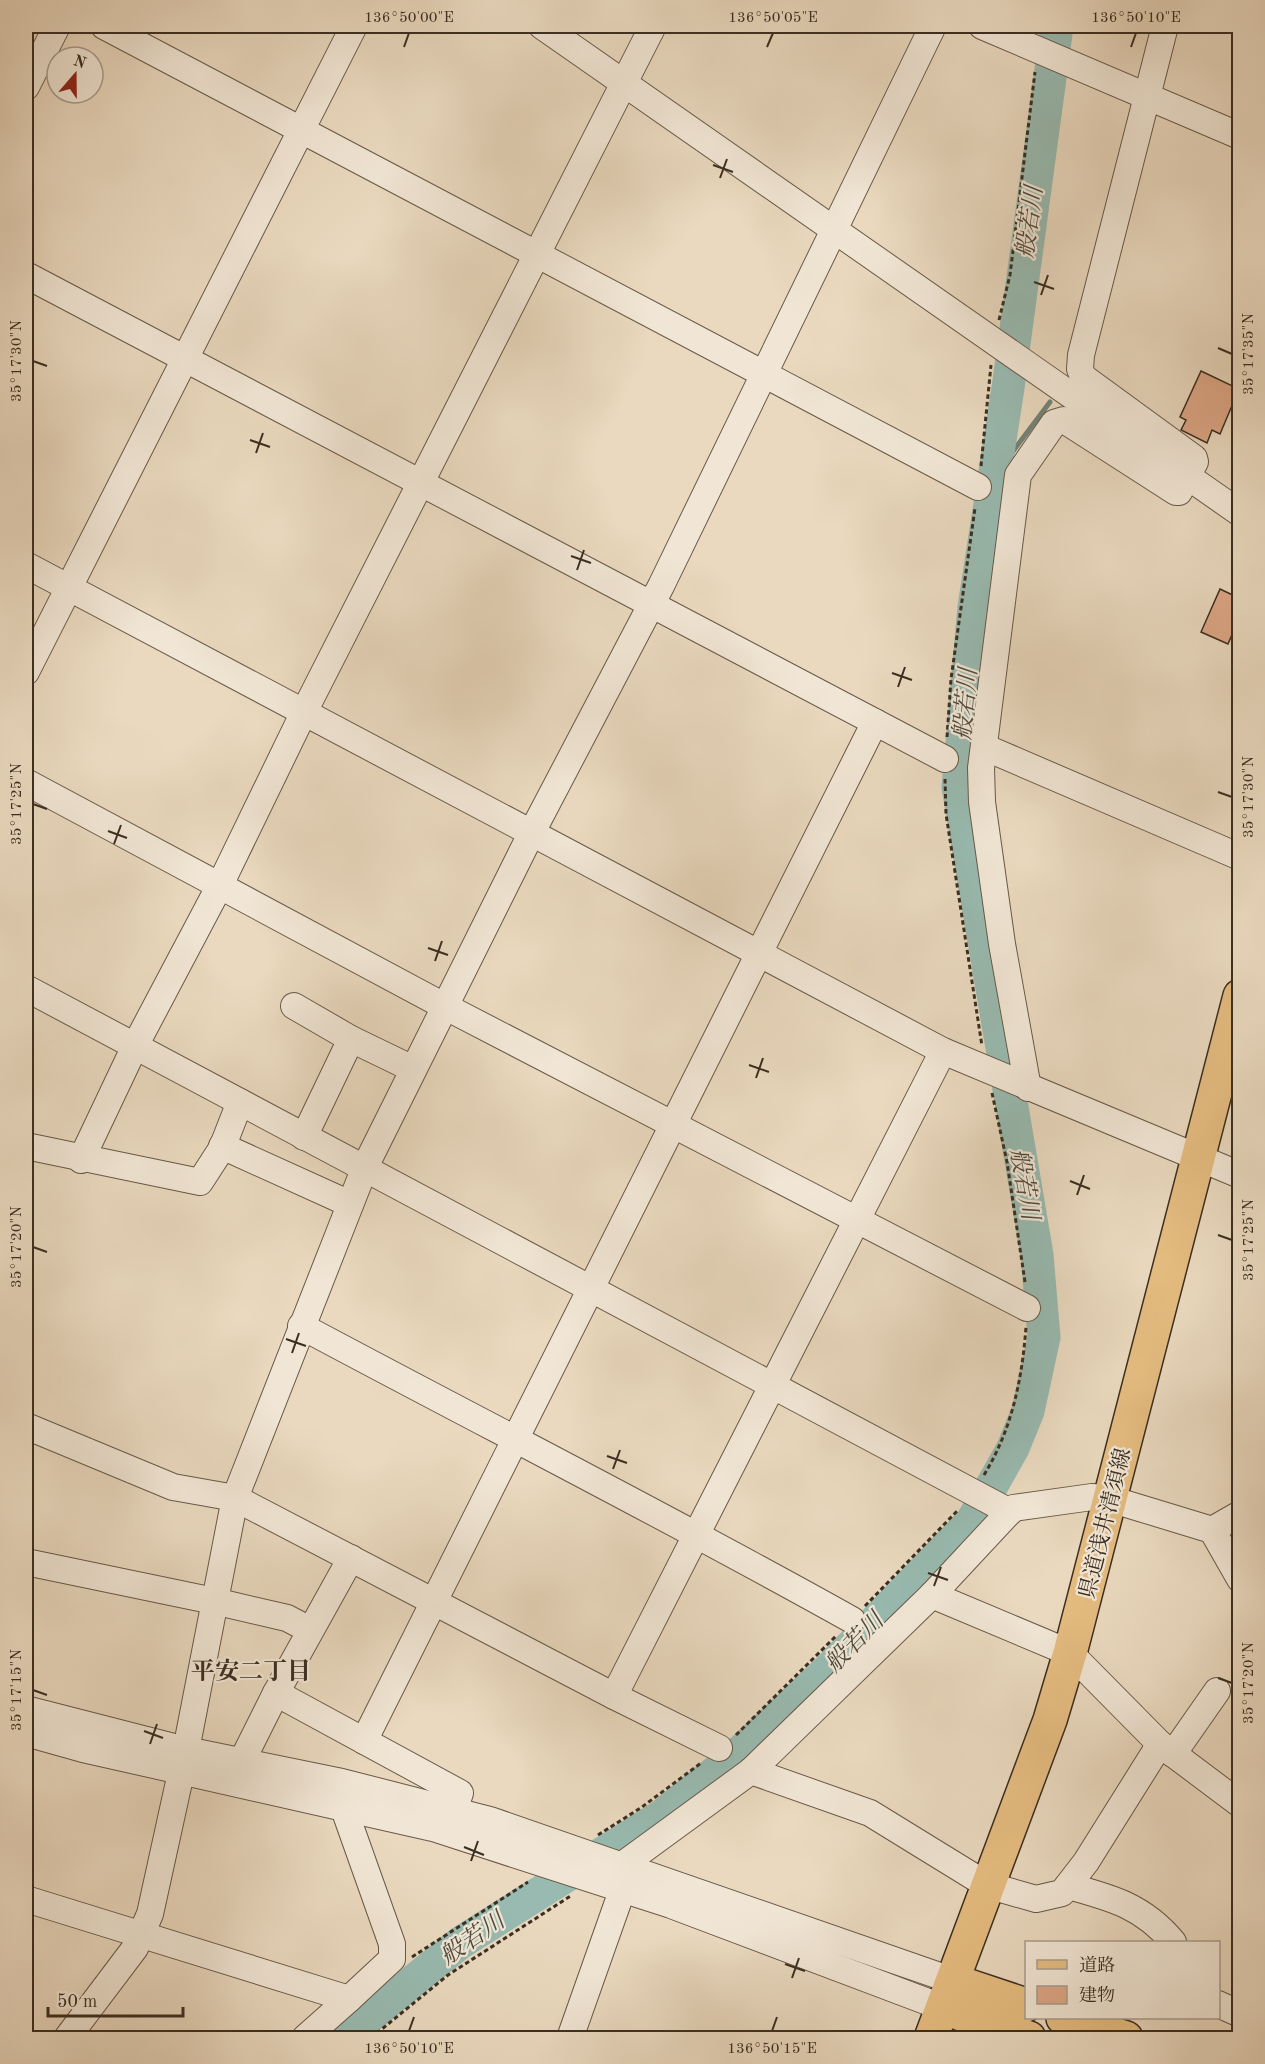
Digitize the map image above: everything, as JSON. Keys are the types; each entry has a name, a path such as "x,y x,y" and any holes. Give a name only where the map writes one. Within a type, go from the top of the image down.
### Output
{"main road":[{"name":"県道浅井清須線","path":"931,2038 1050,1720 1070,1653 1239,996"},
{"path":"949,1994 1025,2005"},
{"path":"949,1994 1029,2038"},
{"path":"1066,2019 1126,2038"}],"street":[{"path":"26,87 57,26"},
{"path":"104,26 978,487"},
{"path":"26,672 354,26"},
{"path":"542,26 1239,513"},
{"path":"81,1160 135,1046 220,885 304,712 653,26"},
{"path":"67,2038 135,1948 153,1904 184,1760 235,1497 300,1326 365,1167 531,834 652,603 933,26"},
{"path":"982,26 1239,136"},
{"path":"1028,1088 1002,944 982,802 984,747 1018,475 1054,423 1064,420 1176,492 1179,492 1196,462 1194,458 1083,378 1080,369 1081,355 1165,26"},
{"path":"26,275 185,361 652,603 945,759"},
{"path":"26,565 943,1051 1028,1088 1198,1155 1239,1175"},
{"path":"364,1741 875,722"},
{"path":"984,747 1239,857"},
{"path":"26,782 446,1007 857,1222 1027,1308"},
{"path":"26,988 1010,1512"},
{"path":"294,1006 351,1039 413,1069"},
{"path":"304,1137 351,1039"},
{"path":"614,1696 943,1051"},
{"path":"26,1146 81,1160 200,1182 222,1146 240,1102"},
{"path":"222,1146 350,1204"},
{"path":"300,1326 514,1440 697,1533 852,1620"},
{"path":"26,1426 173,1486 235,1497 614,1696 719,1748"},
{"path":"570,2038 608,1875 751,1771 932,1595 1014,1508 1092,1497 1110,1499 1212,1530 1239,1579"},
{"path":"1212,1530 1239,1514"},
{"path":"242,1761 276,1693 351,1558"},
{"path":"26,1562 287,1618 310,1630"},
{"path":"932,1595 1070,1653 1166,1749 1239,1804"},
{"path":"751,1771 870,1813 987,1885 1036,1899 1062,1893 1166,1749 1217,1691"},
{"path":"276,1693 460,1793 454,1811"},
{"path":"26,1709 184,1760 343,1806 564,1858"},
{"path":"26,1733 184,1760 242,1761 342,1782 490,1820 564,1858 608,1875 949,1994"},
{"path":"305,2038 392,1959 392,1944 343,1806"},
{"path":"1068,1886 1134,1907 1159,1926 1172,1941"},
{"path":"26,1899 349,1999"},
{"path":"1220,2005 1239,2013"}],"path":[{"path":"392,1959 410,1959 651,1801 719,1748 788,1686 973,1493 1004,1435 1015,1405 1022,1370 1027,1308 1019,1235 987,1070 946,814 945,759 951,679 986,430 995,344 1010,275 1048,56"},
{"path":"371,2038 448,1975 608,1875"}],"building":[{"path":"1201,371 1239,389 1220,434 1212,430 1207,443 1181,430 1186,420 1180,417"},
{"path":"1220,589 1239,598 1239,618 1228,644 1201,632"}],"waterway":[{"name":"般若川","path":"343,2038 460,1943 660,1817 740,1752 828,1670 972,1521 1013,1448 1028,1411 1044,1337 1037,1255 958,787 974,607 1008,388 1057,26"},
{"path":"995,475 1050,402"}],"district":[{"name":"平安二丁目","path":"251,1671"}]}
